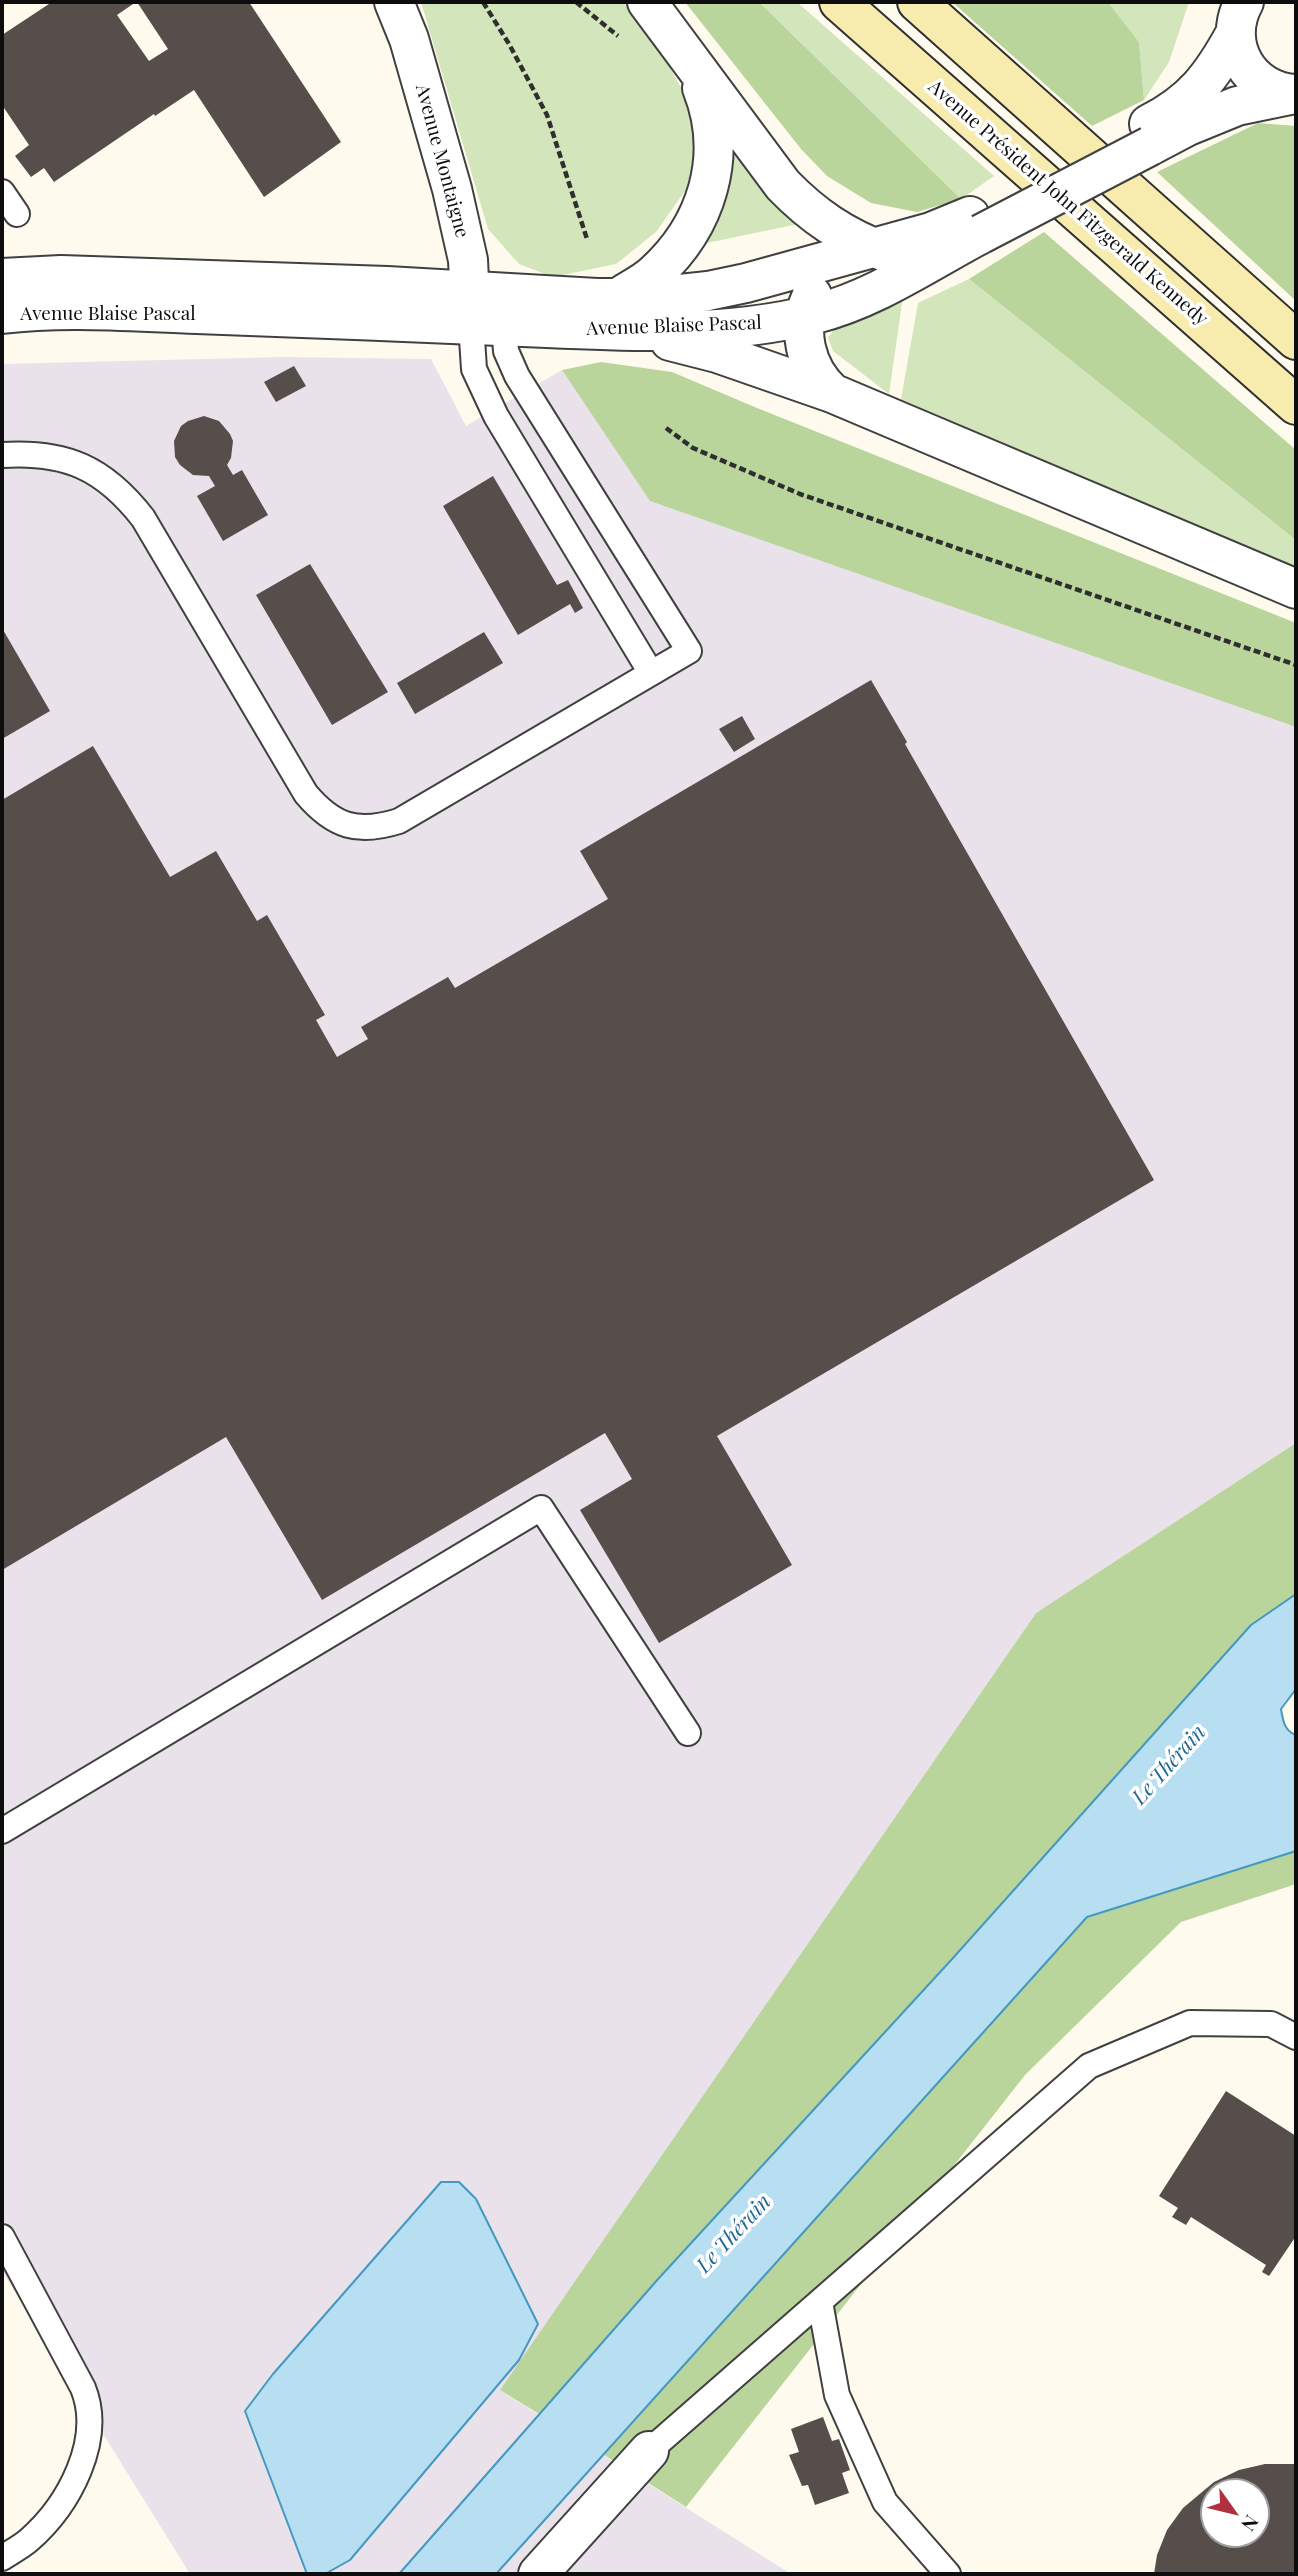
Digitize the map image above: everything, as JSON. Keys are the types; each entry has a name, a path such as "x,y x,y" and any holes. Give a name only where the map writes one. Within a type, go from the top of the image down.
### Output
{"main road":[{"name":"Avenue Président John Fitzgerald Kennedy","path":"839,2 1296,405"},
{"path":"917,2 1296,340"}],"street":[{"name":"Avenue Montaigne","path":"394,2 409,39 452,189 468,260 487,309"},
{"path":"647,2 764,161 798,201 864,250 929,262"},
{"name":"Avenue Blaise Pascal","path":"1143,139 1197,92 1215,69 1240,18"},
{"path":"1240,18 1241,61 1253,77 1268,88 1296,94"},
{"path":"694,66 706,98 712,125 713,169 710,188 685,241 619,314 717,353 832,393 1296,589"},
{"name":"Avenue Blaise Pascal","path":"2,314 65,310 487,309 619,314 712,328 805,317 870,295 929,262 976,225 1143,139 1188,126 1237,106 1296,94"},
{"name":"Avenue Blaise Pascal","path":"619,314 931,232 976,225"},
{"path":"832,393 818,378 808,359 805,317 816,285 825,273 864,250"},
{"name":"Avenue Blaise Pascal","path":"2,278 75,276 387,286 487,309"},
{"path":"538,2574 649,2451"}],"lane":[{"path":"2,191 18,214"},
{"path":"2,455 42,455 68,461 109,481 143,518 306,794 329,818 349,826 368,828 399,821 690,651 516,376 487,309"},
{"path":"487,309 474,369 496,416 651,673"},
{"path":"2,1831 541,1508 688,1732"},
{"path":"649,2451 1089,2066 1190,2023 1271,2024 1296,2037"},
{"path":"2,2237 83,2388 89,2402 91,2419 89,2437 81,2462 64,2498 40,2530 26,2543 2,2558"},
{"path":"820,2302 837,2395 884,2502 948,2574"}],"path":[{"path":"483,2 516,56 547,115 587,239"},
{"path":"666,428 692,448 800,494 1296,665"}],"shaded area":[{"path":"283,357 431,359 466,426 562,370 651,501 1296,727 1296,1443 1036,1613 501,2391 791,2574 190,2574 2,2271 2,364"}],"green space":[{"path":"421,2 624,2 664,57 694,111 695,159 685,191 656,232 616,264 553,277 519,264 488,229"},
{"path":"685,2 759,2 961,199 917,212 871,203 827,176 801,149"},
{"path":"759,2 797,2 994,176 961,199"},
{"path":"952,2 1108,2 1139,42 1144,100 1092,126"},
{"path":"1108,2 1189,2 1169,62 1144,100 1139,42"},
{"path":"1258,123 1296,126 1296,301 1157,172"},
{"path":"735,154 771,198 803,223 702,244 719,218"},
{"path":"1044,232 1296,450 1296,540 969,279"},
{"path":"969,279 1296,540 1296,569 901,399 918,303"},
{"path":"903,296 889,394 833,351 828,338 835,328"},
{"path":"601,362 672,372 1296,623 1296,727 650,501 562,370"},
{"path":"1296,1443 1296,1594 1251,1625 539,2414 500,2390 1036,1613"},
{"path":"1296,1851 1296,1884 1181,1922 1025,2075 686,2507 604,2455 1087,1917"}],"water":[{"name":"Le Thérain","path":"1296,1594 1296,1689 1281,1709 1287,1728 1296,1735 1296,1851 1087,1917 496,2574 399,2574 659,2278 953,1958 1251,1625"},
{"path":"441,2182 459,2182 476,2199 538,2324 519,2360 350,2560 325,2574 307,2574 245,2411 273,2374"}],"building":[{"path":"52,2 136,2 117,15 149,61 168,49 137,2 249,2 341,142 264,197 194,90 54,182 44,168 31,177 15,156 29,145 2,105 2,35"},
{"path":"294,366 306,386 276,402 264,382"},
{"path":"204,416 219,421 230,434 233,441 231,458 227,465 233,475 242,470 268,515 223,541 197,496 215,486 209,476 193,475 180,465 175,457 174,441 181,426"},
{"path":"493,476 557,585 568,580 583,608 575,613 570,604 518,635 443,506"},
{"path":"310,564 388,692 332,725 256,595"},
{"path":"2,628 50,711 2,739"},
{"path":"484,632 503,663 415,714 397,683"},
{"path":"871,680 1154,1180 717,1436 792,1565 659,1643 580,1510 632,1479 605,1433 322,1600 226,1437 2,1570 2,800 93,746 170,877 216,851 257,921 267,915 325,1015 316,1020 337,1057 368,1039 361,1027 448,977 455,988 608,899 580,851"},
{"path":"742,716 755,739 734,752 719,729"},
{"path":"1226,2091 1296,2136 1296,2236 1269,2276 1262,2272 1266,2265 1191,2217 1186,2225 1172,2217 1178,2208 1159,2196"},
{"path":"823,2417 832,2441 839,2439 850,2470 842,2473 849,2493 815,2505 808,2485 802,2486 789,2455 799,2452 791,2429"},
{"path":"1265,2464 1296,2464 1296,2574 1154,2574 1157,2555 1167,2530 1183,2508 1200,2494 1200,2548 1270,2548 1270,2478 1222,2478 1239,2470"}]}
